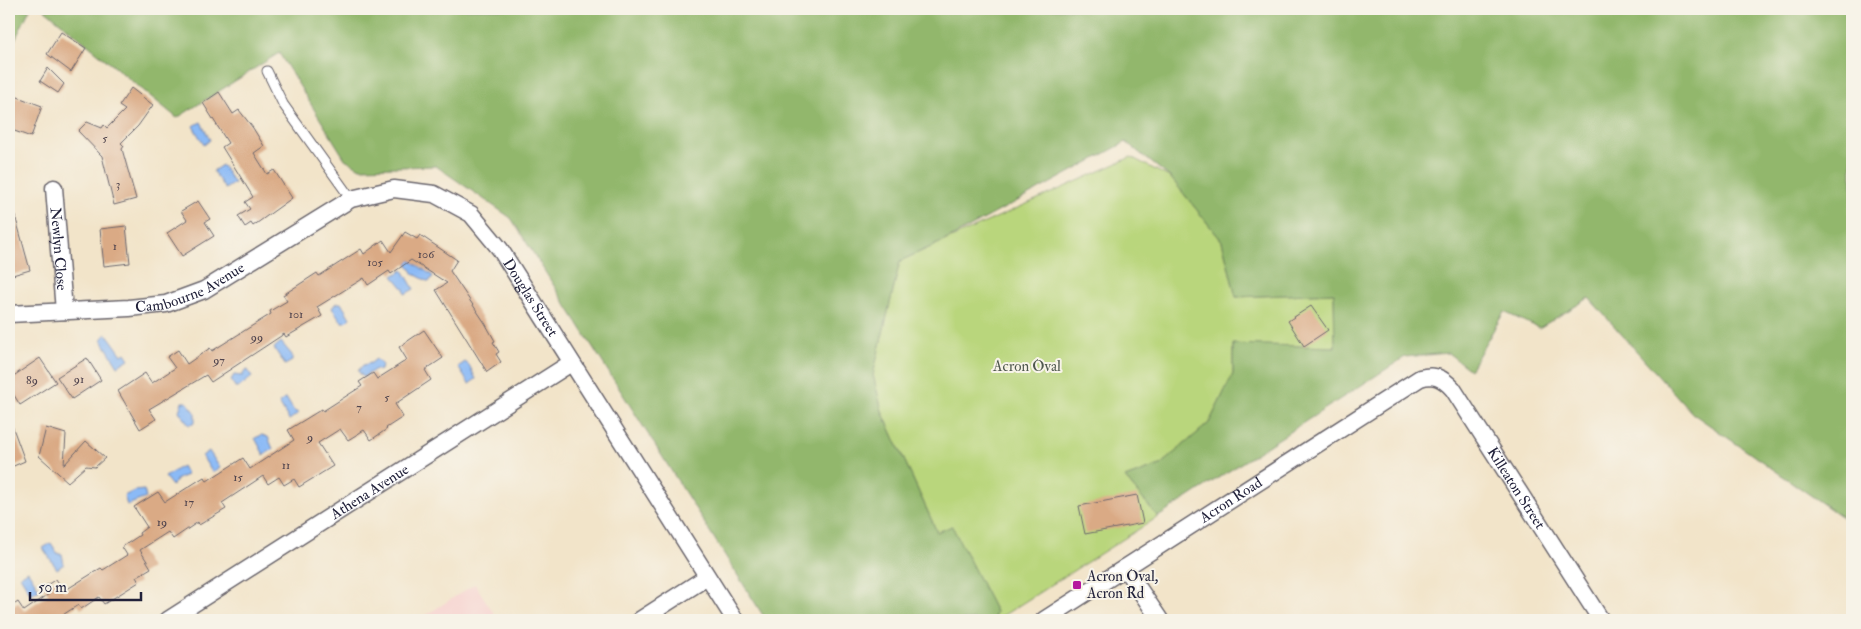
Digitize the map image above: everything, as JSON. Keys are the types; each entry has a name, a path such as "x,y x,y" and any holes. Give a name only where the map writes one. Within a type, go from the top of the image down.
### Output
{"street":[{"name":"Newlyn Close","path":"54,188 64,311"},
{"name":"Douglas Street","path":"351,199 394,189 434,194 471,214 500,250 735,620"},
{"name":"Cambourne Avenue","path":"9,314 129,308 166,304 204,290 351,199"},
{"name":"Athena Avenue","path":"168,620 571,363"},
{"name":"Killeaton Street","path":"1420,378 1439,377 1453,389 1601,620"},
{"name":"Acron Road","path":"1044,620 1420,378"},
{"path":"1125,568 1160,620"},
{"path":"640,620 707,577"}],"lane":[{"path":"267,71 283,104 351,199"}],"shaded area":[{"path":"475,584 498,620 418,620"}],"green space":[{"path":"9,9 30,9 9,52"},
{"path":"44,9 1852,9 1852,524 1692,413 1589,298 1539,328 1504,312 1470,370 1448,353 1405,357 1158,517 1125,478 1160,465 1209,423 1233,374 1233,344 1335,347 1334,293 1236,297 1222,241 1171,178 1126,142 944,241 900,261 873,375 882,411 937,532 952,526 996,612 993,620 766,620 511,218 436,166 360,168 345,159 279,53 177,118"},
{"name":"Acron Oval","path":"1131,157 1171,178 1222,241 1236,297 1334,293 1335,347 1233,345 1233,374 1209,423 1160,465 1125,478 1158,517 996,620 993,620 996,612 952,527 937,532 882,411 873,375 900,261"}],"water":[{"path":"201,122 210,140 204,145 193,126"},
{"path":"222,165 234,183 225,189 213,171"},
{"path":"410,260 433,276 429,282 414,274 407,263"},
{"path":"403,270 414,289 405,294 404,289 393,276"},
{"path":"336,303 341,303 350,318 346,322 342,322 332,308"},
{"path":"107,334 122,355 125,353 129,359 118,366 101,339"},
{"path":"281,342 292,355 292,361 285,365 274,348"},
{"path":"376,359 382,365 381,369 378,371 376,369 363,377 358,371 363,365 371,363"},
{"path":"465,362 469,365 476,379 469,384 458,367"},
{"path":"248,370 252,377 238,388 235,387 231,380 234,375 242,376"},
{"path":"286,398 294,411 299,413 289,420 279,403"},
{"path":"182,402 187,402 195,412 195,422 189,425 179,411"},
{"path":"262,435 268,437 273,449 264,455 255,438"},
{"path":"209,451 220,468 212,472 202,456"},
{"path":"182,466 187,475 177,479 172,486 165,477"},
{"path":"144,490 146,498 127,505 124,496 134,491"},
{"path":"51,543 58,554 62,554 64,564 57,569 43,548"},
{"path":"28,571 39,589 31,594 20,576"}],"building":[{"path":"61,32 86,48 71,72 47,54"},
{"path":"48,68 64,84 58,93 40,81"},
{"path":"131,88 153,105 138,126 121,143 124,146 122,149 136,199 114,205 102,156 78,131 87,122 102,128 104,125 107,128 125,110 119,106"},
{"path":"219,92 233,114 239,110 253,128 264,146 254,153 267,174 274,170 292,198 253,226 251,223 245,227 238,216 250,209 245,202 253,197 222,147 228,143 203,103"},
{"path":"15,96 42,106 31,137 9,129 9,114"},
{"path":"198,201 210,219 205,222 214,236 182,256 167,233 187,220 181,211"},
{"path":"9,208 13,208 30,270 9,276"},
{"path":"126,226 130,263 104,266 100,229"},
{"path":"405,232 417,239 420,235 457,260 450,271 485,323 495,341 493,342 499,352 496,354 501,362 487,372 436,290 447,283 411,260 391,274 389,271 368,285 364,278 317,307 322,316 286,337 284,334 211,382 206,375 149,409 156,419 140,429 118,391 145,373 152,383 175,368 167,357 178,350 187,364 210,348 212,351 271,314 270,311 287,301 283,295 317,273 319,276 361,249 364,254 383,240 391,252"},
{"path":"1311,306 1328,330 1304,346 1288,321"},
{"path":"424,330 443,358 425,370 431,380 395,404 403,417 387,429 371,440 364,430 348,440 340,429 318,443 333,466 299,487 294,479 284,485 279,477 268,484 263,476 222,503 226,509 199,525 198,522 173,539 168,532 140,550 151,568 136,577 139,582 104,604 99,597 81,609 78,605 55,620 9,620 9,608 18,602 24,611 49,594 44,587 56,579 64,591 101,568 103,570 127,555 122,547 140,535 139,533 147,527 134,507 158,492 165,502 204,477 207,481 243,458 250,469 294,440 288,430 322,409 323,411 362,386 359,382 373,373 377,379 407,360 399,347"},
{"path":"40,358 56,382 20,405 9,387 9,379"},
{"path":"87,358 101,380 72,399 57,377"},
{"path":"9,421 25,461 9,468"},
{"path":"46,428 66,434 64,465 86,441 105,458 95,467 86,466 68,482 39,456"},
{"path":"1137,495 1143,523 1085,534 1079,506"}],"place":[{"name":"Acron Oval, Acron Rd","path":"1077,585"}]}
